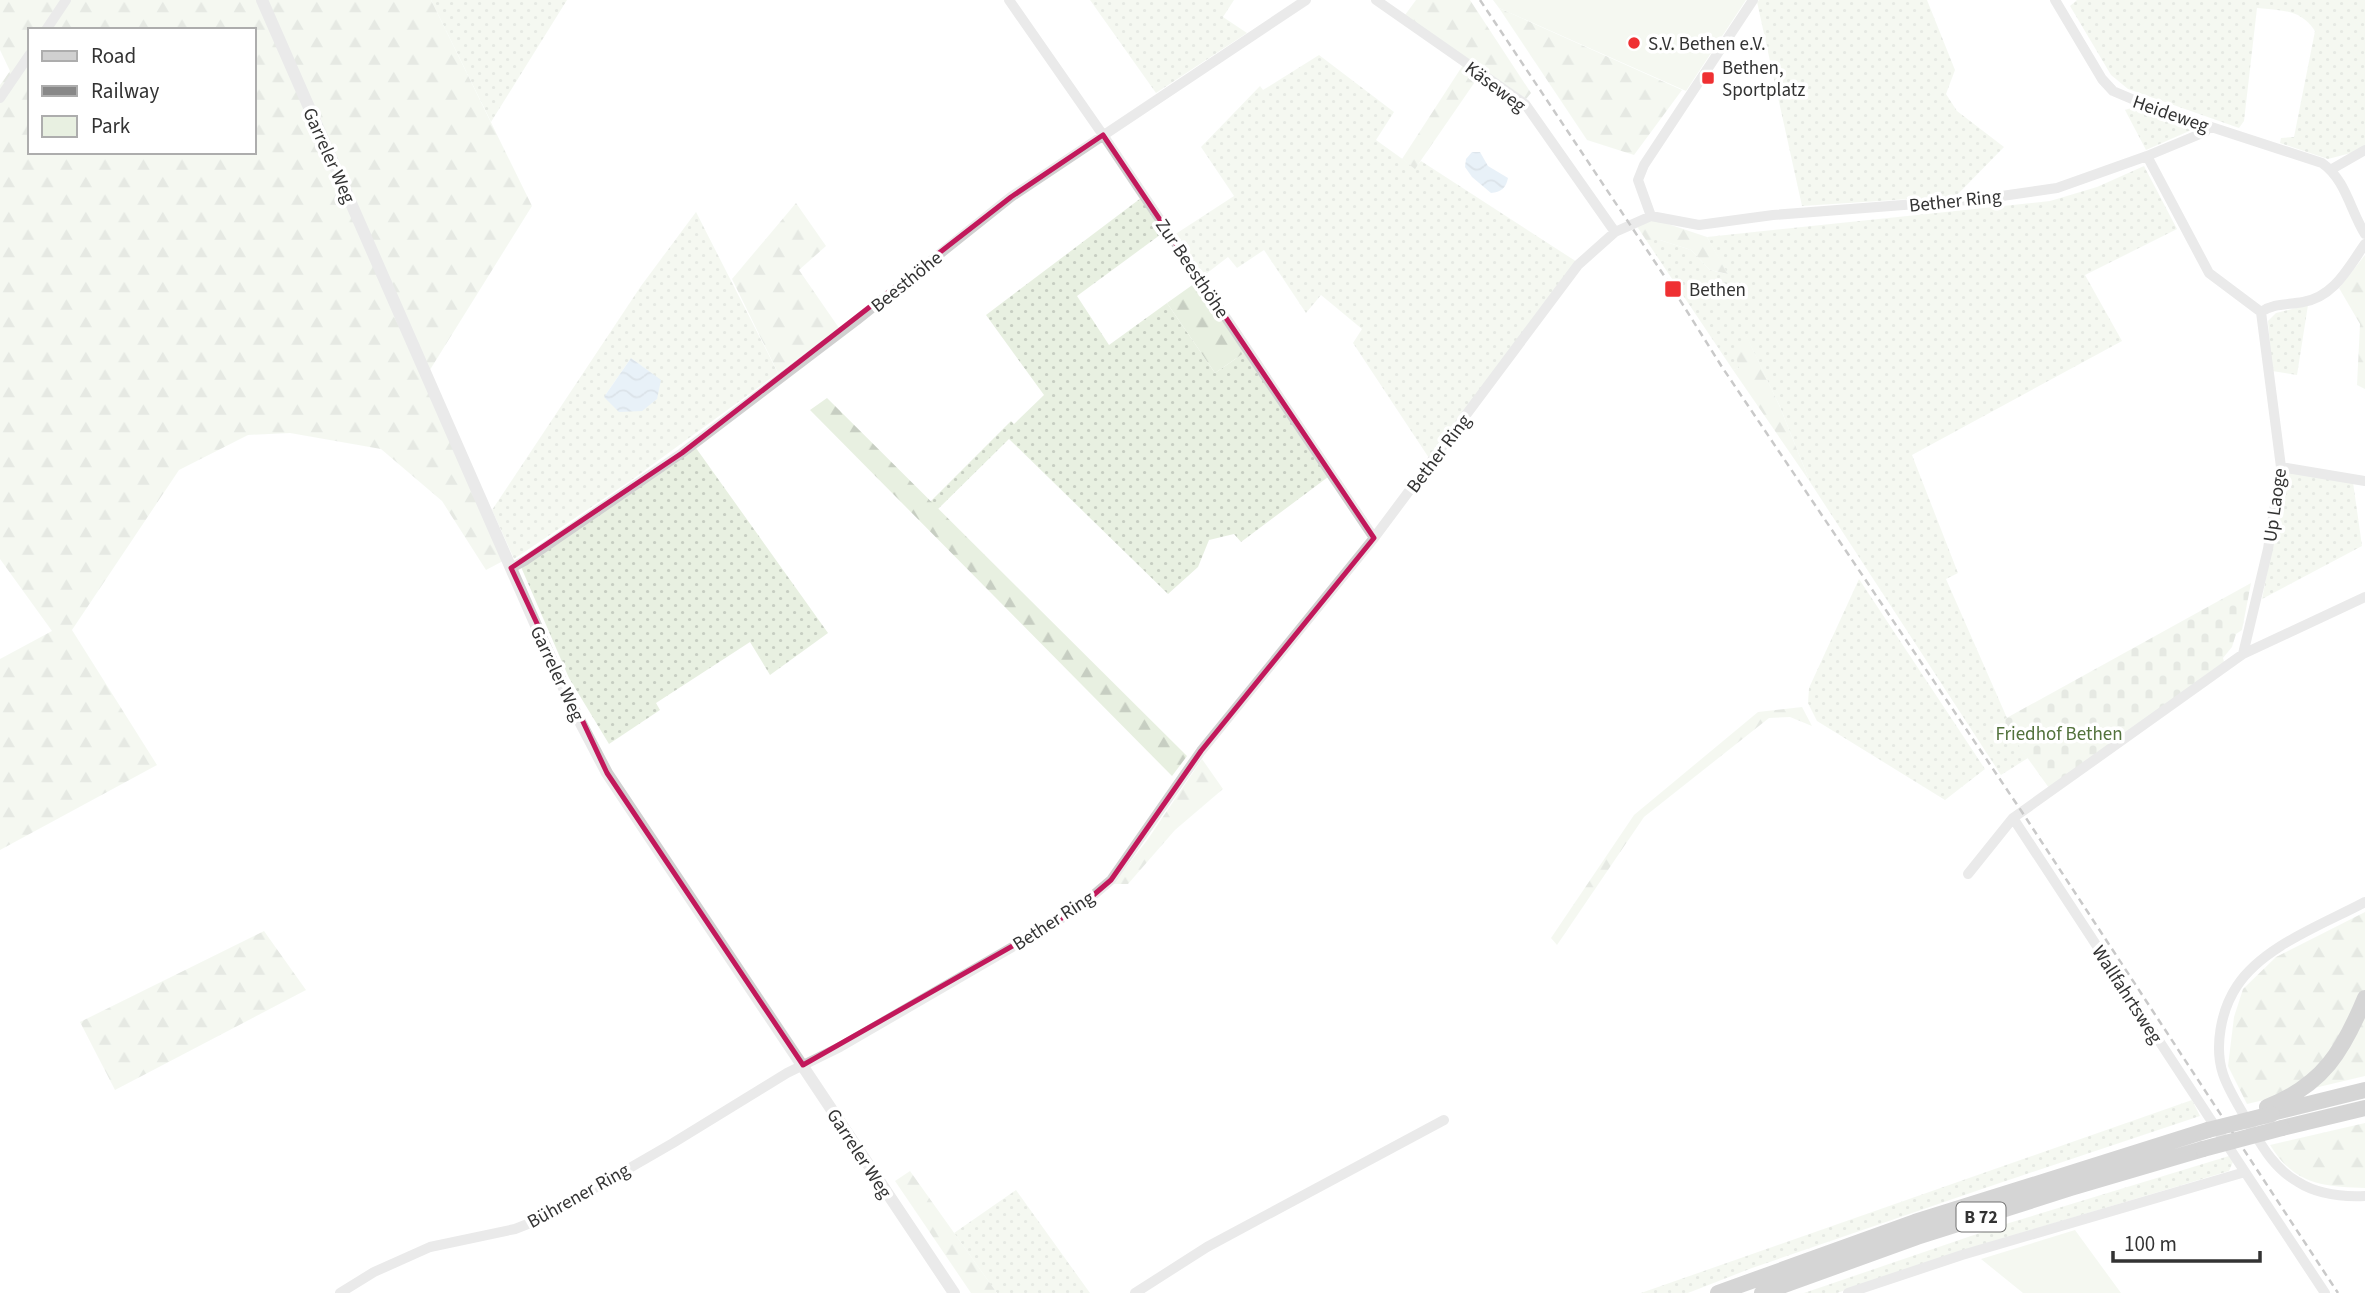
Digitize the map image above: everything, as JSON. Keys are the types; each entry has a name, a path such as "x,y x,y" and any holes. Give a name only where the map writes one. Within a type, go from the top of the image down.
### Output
{"highway":[{"name":"B 72","path":"2269,1110 2316,1078 2334,1058 2348,1038 2365,998"},
{"name":"B 72","path":"1718,1293 1915,1222 2269,1110 2365,1090"},
{"name":"B 72","path":"1762,1293 1917,1237 2071,1188 2203,1149 2365,1108"}],"street":[{"path":"47,28 66,0"},
{"name":"Garreler Weg","path":"262,0 510,568 574,710 607,773 954,1293"},
{"name":"Zur Beesthöhe","path":"1009,0 1374,537"},
{"name":"Beesthöhe","path":"510,568 526,560 682,453 857,320 1011,197 1306,0"},
{"name":"Käseweg","path":"1376,0 1525,104 1615,232"},
{"path":"1651,216 1638,180 1644,165 1753,0"},
{"name":"Heideweg","path":"2056,0 2102,79 2113,91 2153,108 2322,163 2332,169"},
{"path":"0,98 28,57"},
{"name":"Bether Ring","path":"803,1065 840,1047 1076,910 1111,880 1201,751 1374,537 1578,265 1615,232 1651,216 1699,225 1773,215 1981,199 2057,188 2147,156 2204,132 2209,126"},
{"path":"2365,150 2332,169 2341,182 2365,234"},
{"path":"2147,156 2209,272 2261,312 2270,306 2304,302 2324,296 2337,284 2365,244"},
{"name":"Up Laoge","path":"2243,654 2268,549 2281,467 2261,312"},
{"path":"2281,467 2365,481"},
{"path":"1968,874 2013,818 2243,654 2365,597"},
{"name":"Wallfahrtsweg","path":"2013,818 2325,1293"},
{"path":"2365,902 2261,959 2237,985 2221,1027 2220,1046 2222,1072 2231,1093 2271,1160 2285,1174 2312,1189 2341,1195 2365,1196"},
{"name":"Bührener Ring","path":"340,1293 374,1272 430,1247 515,1229 543,1218 803,1065"},
{"path":"1135,1293 1207,1247 1444,1120"},
{"path":"1848,1293 1962,1255 2245,1172"}],"highlighted area":[{"path":"1103,135 1374,538 1201,751 1111,880 1076,910 803,1065 607,773 511,568 682,453 1011,197"}],"green space":[{"path":"0,0 431,0 532,206 423,381 503,561 486,570 442,501 381,449 290,433 248,435 179,470 72,630 157,765 0,850 0,659 52,631 0,559 0,85 10,71 0,50"},
{"path":"431,0 567,0 491,122"},
{"path":"1090,0 1234,0 1223,17 1247,33 1156,93"},
{"path":"1416,0 1470,0 1531,93 1526,99 1405,15"},
{"path":"1493,0 1746,0 1686,91 1499,8"},
{"path":"1927,0 1955,70 1946,94 1957,111 2004,147 1956,196 1802,206 1757,2"},
{"path":"2077,0 2365,0 2365,145 2351,153 2328,159 2280,143 2281,138 2294,137 2315,31 2296,14 2257,8 2244,121 2239,128 2128,89 2111,75 2070,6"},
{"path":"1499,8 1682,90 1634,155 1587,140"},
{"path":"1319,55 1394,112 1376,140 1415,168 1421,161 1577,262 1429,458 1353,343 1362,329 1321,295 1306,313 1264,250 1237,268 1228,257 1202,277 1174,235 1234,196 1201,147 1260,86 1263,90"},
{"path":"1463,65 1479,76 1415,169 1402,159"},
{"path":"2134,107 2196,128 2146,150 2125,110"},
{"path":"2144,166 2177,229 2085,275 2122,341 1912,455 1958,573 1946,579 2007,718 2002,721 2028,758 2001,775 1810,482 1780,407 1746,336 1740,368 1733,370 1646,240 1660,240 1691,250 1710,270 1727,274 1707,237 2050,201 2097,187"},
{"path":"1141,198 1164,232 1077,296 1109,345 1167,303 1215,373 1244,353 1328,477 1241,542 1234,534 1209,540 1198,567 1168,594 1009,439 938,509 930,502 1011,421 1014,424 1044,395 986,315"},
{"path":"796,203 826,246 799,270 839,328 778,373 732,279"},
{"path":"696,212 778,373 630,481 514,559 492,510 641,286","holes":["631,358 660,380 604,397"]},
{"path":"1653,219 1707,237 1728,274 1710,270 1691,250 1660,240 1646,240 1636,225"},
{"path":"2365,255 2365,389 2357,385 2360,324 2339,288"},
{"path":"1198,281 1244,353 1215,373 1167,303"},
{"path":"2308,305 2297,375 2272,371 2268,321 2276,313"},
{"path":"1746,335 1780,407 1810,482 1733,370 1739,368 1735,353"},
{"path":"827,398 1187,756 1172,776 810,410"},
{"path":"696,448 828,633 770,675 750,642 656,703 660,710 609,744 569,678 521,567"},
{"path":"2283,470 2353,482 2362,546 2262,599 2272,548"},
{"path":"1859,579 1985,769 1945,800 1817,721 1808,703 1809,688"},
{"name":"Friedhof Bethen","path":"2251,583 2242,630 2236,634 2232,647 2223,658 2224,662 2049,788 2001,721"},
{"path":"1802,707 1812,726 1790,717 1769,718 1644,817 1557,945 1551,938 1634,815 1758,712"},
{"path":"1202,759 1223,789 1175,830 1128,884 1113,884 1148,839"},
{"path":"2365,912 2365,1076 2247,1104 2228,1066 2234,1017 2243,989 2276,957"},
{"path":"264,931 306,990 115,1090 80,1022"},
{"path":"2192,1100 2200,1116 1752,1268 1688,1293 1641,1293"},
{"path":"2365,1123 2365,1188 2310,1181 2289,1168 2270,1145"},
{"path":"2229,1156 2233,1162 2229,1171 1957,1252 1837,1293 1804,1293 2009,1223"},
{"path":"910,1171 997,1293 971,1293 895,1181"},
{"path":"1016,1190 1090,1293 997,1293 954,1233"},
{"path":"2075,1230 2121,1293 2023,1293 1981,1259"}],"water":[{"path":"1472,152 1480,152 1488,166 1508,178 1498,192 1491,193 1472,177 1465,167 1466,159"},
{"path":"631,358 661,380 657,399 642,411 619,412 604,397"}],"railway":[{"path":"1480,0 1722,367 2022,812 2338,1293"}],"place":[{"name":"S.V. Bethen e.V.","path":"1634,43"},
{"name":"Bethen, Sportplatz","path":"1708,78"},
{"name":"Bethen","path":"1673,289"}]}
